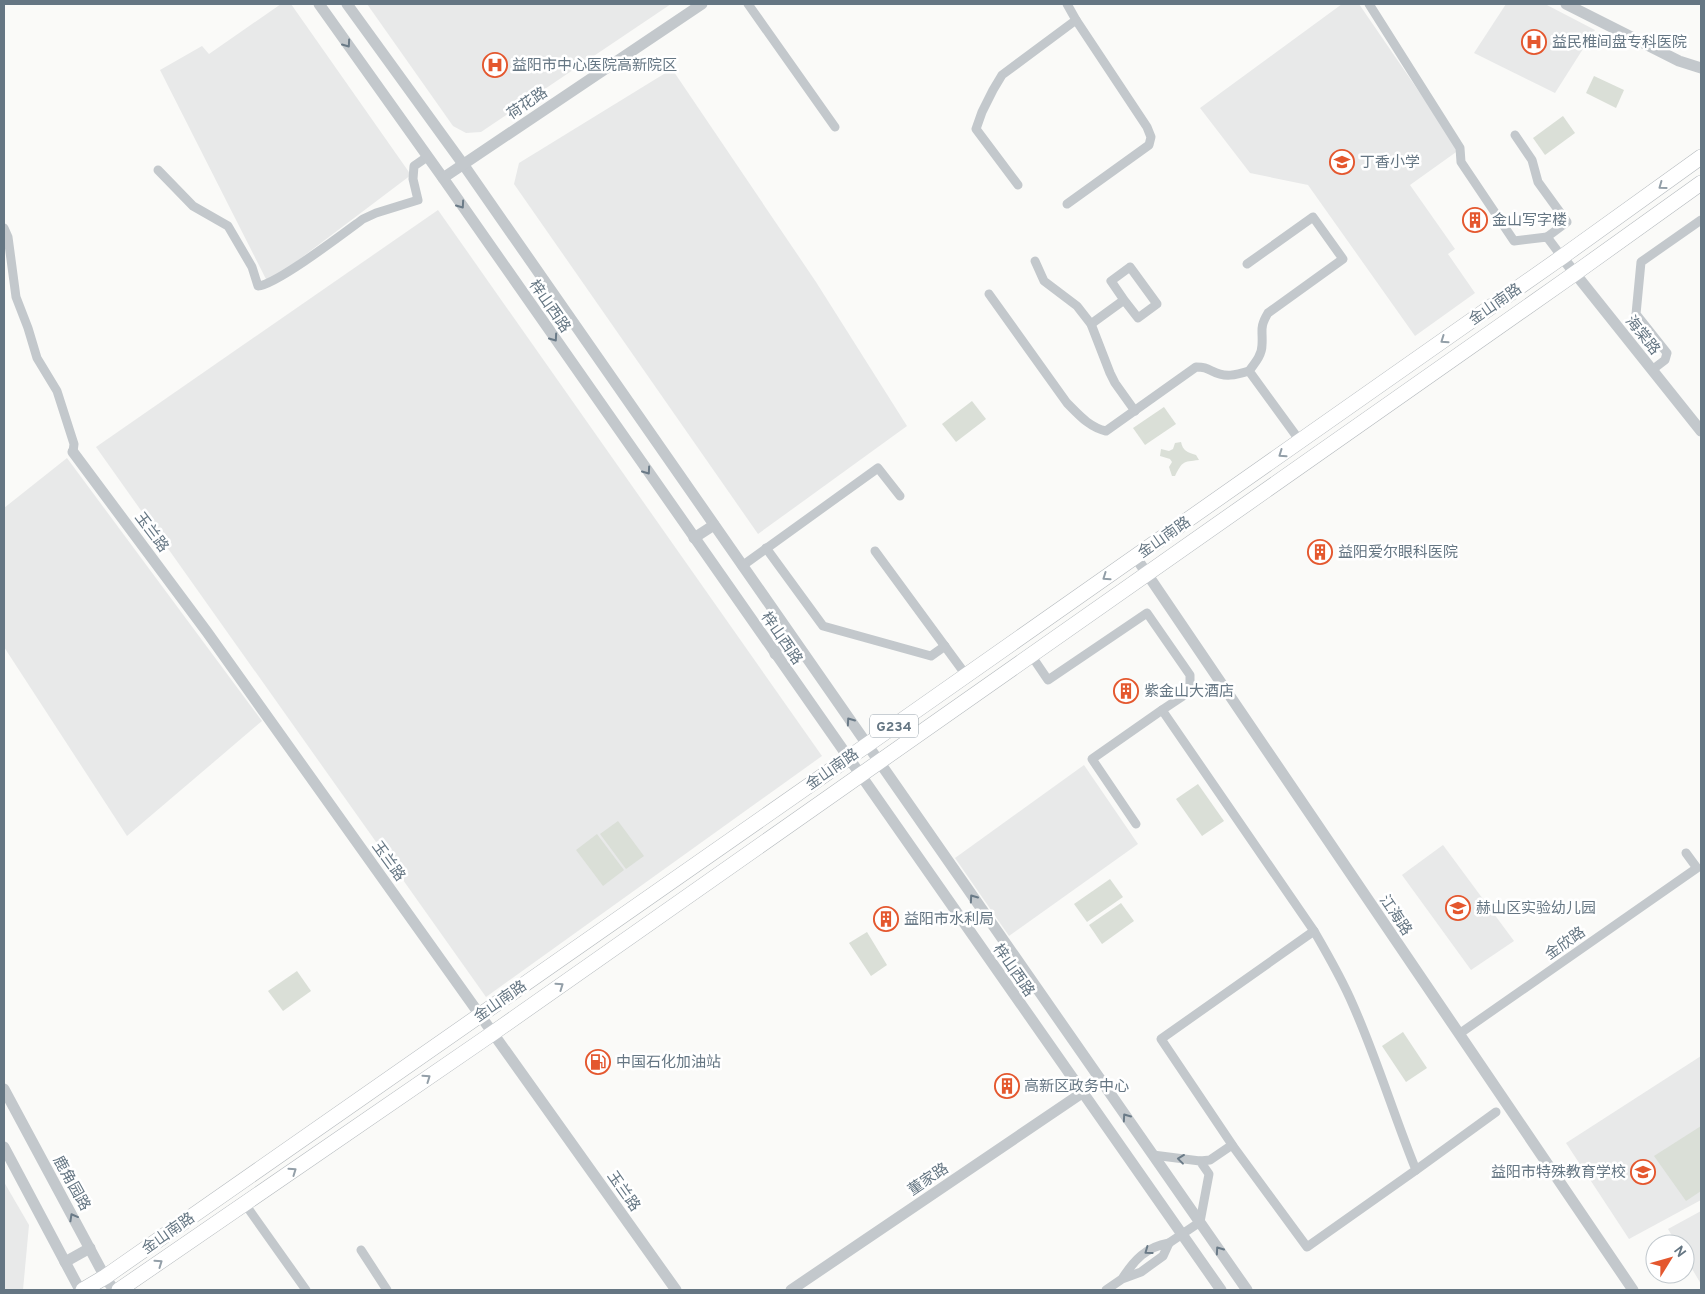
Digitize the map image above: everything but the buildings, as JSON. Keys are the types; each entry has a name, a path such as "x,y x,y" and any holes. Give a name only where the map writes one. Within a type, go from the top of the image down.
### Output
{"highway":[{"name":"金山南路","path":"81,1290 105,1276 480,1015 1562,257 1701,157"},
{"name":"金山南路","path":"119,1290 493,1033 860,776 1574,274 1701,182"},
{"path":"388,1079 400,1097"},
{"path":"185,1220 196,1237"}],"street":[{"name":"梓山西路","path":"319,4 1221,1290"},
{"name":"梓山西路","path":"347,4 463,164 1247,1290"},
{"name":"荷花路","path":"442,178 702,4"},
{"path":"748,4 835,128"},
{"path":"1067,4 1151,137 1149,145 1067,204"},
{"path":"1369,4 1460,148 1461,162 1514,241 1548,237 1567,222 1538,182 1532,160 1515,135"},
{"path":"1566,4 1680,61 1701,68"},
{"path":"1018,185 976,129 992,90 1002,75 1076,20"},
{"path":"158,170 193,206 228,226 252,267 258,286 264,285 282,275 363,219 418,200 413,179 414,166 427,156"},
{"path":"989,294 1067,403 1096,429 1106,431 1196,367 1205,367 1223,375 1236,375 1249,371 1258,360 1262,347 1262,324 1268,313 1343,259 1313,217 1247,264"},
{"path":"1652,370 1665,360 1667,354 1636,314 1641,262 1701,220"},
{"path":"4,228 8,237 16,297 28,328 36,358 57,391 74,444 73,452"},
{"path":"1548,237 1562,257"},
{"name":"海棠路","path":"1562,257 1701,431"},
{"path":"1035,260 1044,281 1076,306 1091,324 1115,383 1135,411"},
{"path":"1130,267 1157,304 1138,318 1124,300 1111,281 1130,267"},
{"path":"1091,324 1124,300"},
{"path":"1249,371 1300,441"},
{"name":"玉兰路","path":"73,452 207,632 676,1290"},
{"path":"742,566 878,468 900,496"},
{"path":"694,538 714,525"},
{"path":"766,548 823,626 931,656 945,646"},
{"path":"874,551 966,675"},
{"name":"江海路","path":"1136,556 1633,1290"},
{"path":"1031,655 1048,680 1147,614 1190,675 1190,686 1186,694 1092,759 1136,824"},
{"path":"775,654 794,640"},
{"path":"1162,710 1314,931 1333,964 1353,1005 1396,1122 1416,1170"},
{"name":"金欣路","path":"1459,1034 1696,868 1686,853"},
{"path":"1314,931 1161,1039 1234,1147 1307,1247 1496,1112"},
{"name":"鹿角园路","path":"4,1089 114,1290"},
{"name":"董家路","path":"791,1290 1082,1093"},
{"path":"1153,1155 1200,1161 1210,1160 1234,1147"},
{"path":"1106,1290 1122,1278 1133,1262 1156,1246 1169,1243 1200,1222 1208,1174 1213,1165 1234,1147"},
{"path":"4,1148 81,1290"},
{"path":"1200,1161 1208,1174"},
{"path":"245,1204 306,1290"},
{"path":"1122,1278 1141,1272 1163,1256 1169,1243"},
{"path":"65,1262 90,1248"},
{"path":"361,1250 387,1290"}],"shaded area":[{"path":"281,4 291,4 411,175 268,283 160,70 202,46 209,54"},
{"name":"益阳市中心医院高新院区","path":"367,4 671,4 481,132 466,133 453,126"},
{"name":"丁香小学","path":"1342,4 1359,4 1459,150 1410,185 1455,249 1448,254 1475,293 1415,336 1308,185 1250,173 1200,108"},
{"name":"益民椎间盘专科医院","path":"1506,4 1545,4 1595,30 1555,93 1474,53"},
{"path":"672,69 816,282 907,426 758,534 514,184 519,163"},
{"path":"1594,76 1624,90 1616,108 1586,93"},
{"path":"1563,116 1575,133 1545,155 1533,138"},
{"path":"438,210 822,756 486,997 96,447"},
{"path":"972,401 986,419 956,442 942,424"},
{"path":"1164,407 1176,424 1145,445 1133,428"},
{"path":"1181,442 1184,449 1196,455 1199,460 1184,463 1175,476 1172,476 1169,467 1172,462 1170,459 1160,456 1161,449 1169,451 1173,449 1175,443"},
{"path":"67,458 262,721 127,836 4,647 4,508"},
{"path":"1084,765 1138,844 1009,936 955,858"},
{"path":"1198,784 1224,821 1202,836 1176,799"},
{"path":"618,821 644,856 626,869 600,834"},
{"path":"597,834 624,870 603,886 576,850"},
{"name":"赫山区实验幼儿园","path":"1443,845 1514,941 1471,970 1402,875"},
{"path":"1110,879 1123,897 1087,922 1074,904"},
{"path":"1121,903 1134,921 1102,944 1089,925"},
{"path":"867,932 887,965 871,976 849,943"},
{"path":"297,971 311,991 283,1011 268,991"},
{"path":"1403,1032 1427,1068 1406,1082 1382,1046"},
{"name":"益阳市特殊教育学校","path":"1701,1056 1701,1200 1629,1239 1566,1143"},
{"path":"1701,1126 1701,1191 1686,1201 1654,1156"},
{"path":"4,1182 29,1225 23,1290 4,1290"},
{"path":"1701,1211 1701,1284 1695,1274 1695,1234 1671,1234 1668,1229"}],"place":[{"name":"益民椎间盘专科医院","path":"1534,42"},
{"name":"益阳市中心医院高新院区","path":"495,65"},
{"name":"丁香小学","path":"1342,162"},
{"name":"金山写字楼","path":"1475,220"},
{"name":"益阳爱尔眼科医院","path":"1320,552"},
{"name":"紫金山大酒店","path":"1126,691"},
{"name":"赫山区实验幼儿园","path":"1458,908"},
{"name":"益阳市水利局","path":"886,919"},
{"name":"中国石化加油站","path":"598,1062"},
{"name":"高新区政务中心","path":"1007,1086"},
{"name":"益阳市特殊教育学校","path":"1643,1172"}]}
